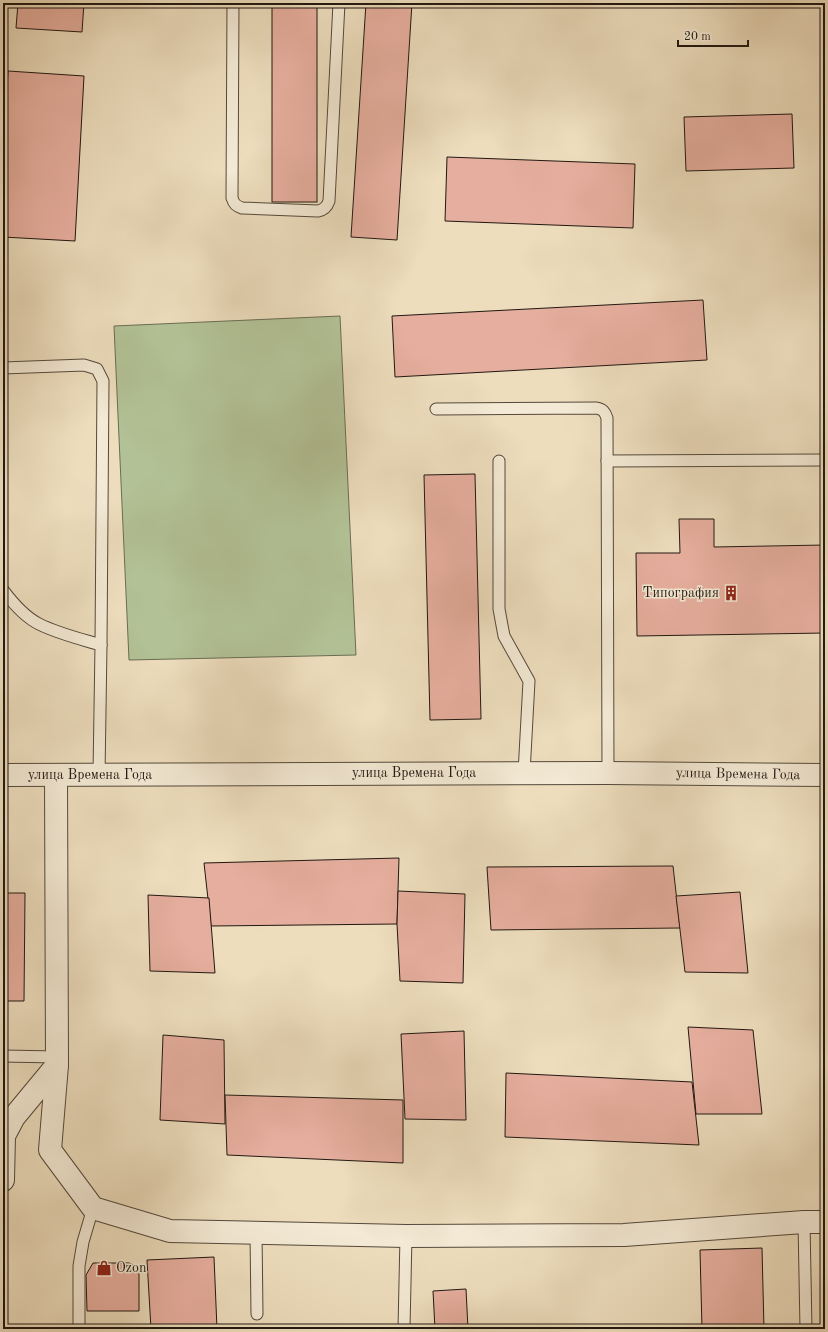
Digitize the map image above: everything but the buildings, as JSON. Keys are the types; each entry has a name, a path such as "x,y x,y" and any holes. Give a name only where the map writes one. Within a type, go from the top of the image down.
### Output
{"street":[{"name":"улица Времена Года","path":"3,775 608,773 825,775"},
{"path":"56,775 57,1061 50,1150 93,1208 170,1231 406,1236 624,1236 814,1222"},
{"path":"3,1180 4,1136 14,1117 57,1061"}],"lane":[{"path":"233,3 233,203 237,207 242,208 318,211 323,210 329,201 338,3"},
{"path":"3,368 84,366 97,369 103,381 99,775"},
{"path":"436,410 596,408 602,409 606,413 608,773"},
{"path":"607,461 825,460"},
{"path":"499,461 499,609 504,636 529,680 524,773"},
{"path":"3,590 13,604 38,624 69,636 101,645"},
{"path":"3,1056 57,1061"},
{"path":"79,1329 79,1266 83,1242 93,1208"},
{"path":"806,1329 814,1222"},
{"path":"256,1233 257,1314"},
{"path":"404,1329 406,1236"}],"green space":[{"path":"340,316 356,655 129,660 114,326"}],"place":[{"name":"Типография","path":"731,593"},
{"name":"Ozon","path":"104,1268"}]}
